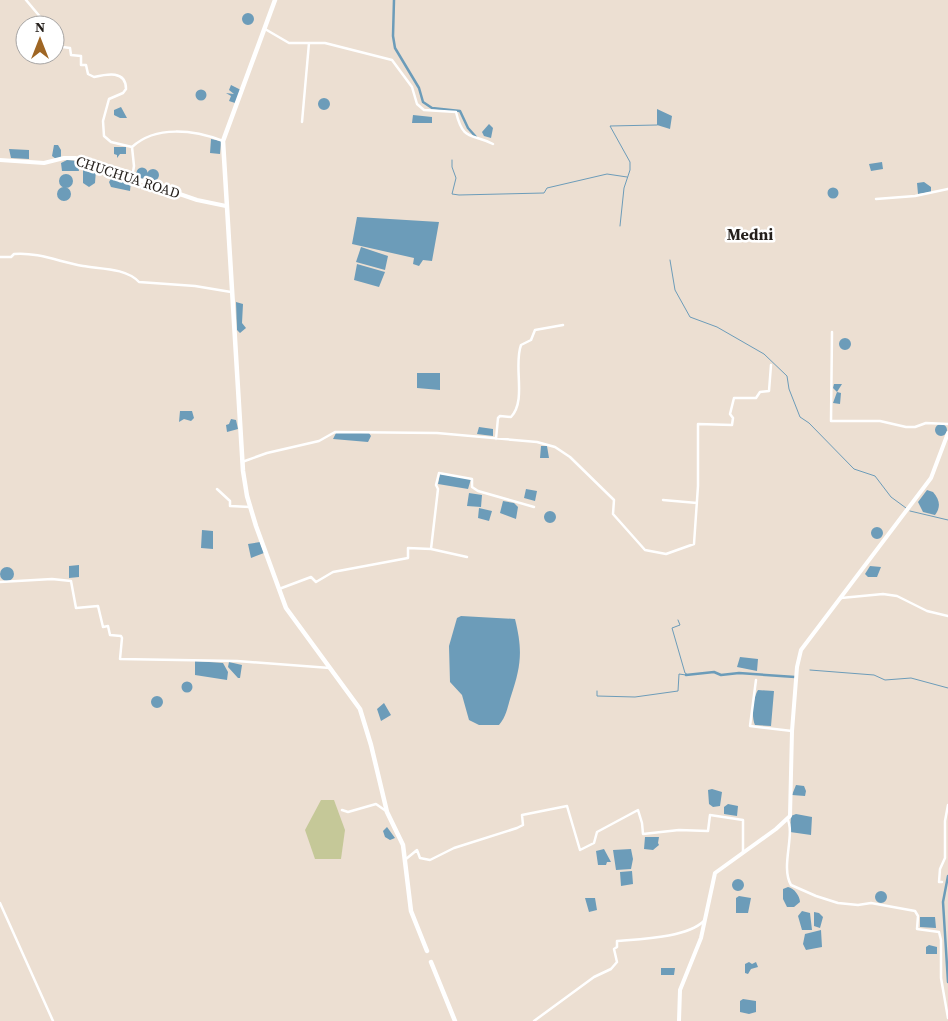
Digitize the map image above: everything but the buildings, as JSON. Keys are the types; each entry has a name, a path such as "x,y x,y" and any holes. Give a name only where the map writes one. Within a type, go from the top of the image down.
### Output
{"main road":[{"path":"275,0 223,141 242,462 250,507 286,608 360,709 372,745 387,812 403,845 411,912 427,951"},
{"path":"431,962 455,1021"}],"street":[{"path":"26,0 39,15"},
{"path":"264,28 289,43 325,43 392,60 412,86 417,104 424,110 456,112 458,122 464,132 473,138 485,140 493,144"},
{"path":"302,122 309,43"},
{"path":"65,47 70,48 71,55 81,56 81,65 86,65 88,74 94,78 112,74 123,76 126,80 126,89 123,93 109,99 103,121 104,136 111,142 132,147"},
{"path":"132,147 145,137 184,131 223,141"},
{"path":"132,147 134,166 132,178"},
{"name":"CHUCHUA ROAD","path":"0,160 44,164 64,158 75,158 204,203 226,206"},
{"path":"876,199 915,196 948,189"},
{"path":"0,257 12,257 14,254 40,256 133,276 139,282 195,286 231,292"},
{"path":"496,439 498,418 500,416 511,417 515,413 518,395 518,360 521,345 531,340 536,330 563,325"},
{"path":"832,332 831,421 880,420 906,427 915,427 926,423 948,424"},
{"path":"242,462 267,453 318,441 336,432 437,433 537,442 555,447 570,457 614,500 613,514 645,550 666,554 694,544 697,503 698,424 732,425 733,418 730,414 734,398 756,398 760,392 769,391 771,365"},
{"path":"679,1021 680,990 696,953 715,874 790,816 792,731 797,667 801,650 931,478 948,433"},
{"path":"431,549 439,473 472,478 472,487 478,491 534,506"},
{"path":"217,489 230,500 230,506 250,507"},
{"path":"663,500 697,503"},
{"path":"279,589 311,577 316,582 333,572 408,558 408,548 412,547 467,557"},
{"path":"0,582 52,579 71,581 76,608 98,606 103,627 108,626 110,635 121,636 120,658 237,661 331,668"},
{"path":"841,598 890,595 908,600 927,611 948,616"},
{"path":"756,680 750,726 792,731"},
{"path":"342,810 348,814 376,804 387,812"},
{"path":"942,882 939,882 940,869 945,858 945,821 948,805"},
{"path":"405,860 417,850 420,858 430,860 454,848 518,828 523,825 522,815 567,806 580,850 594,843 597,832 638,810 643,834 679,830 708,831 710,815 743,820 743,852"},
{"path":"787,818 790,824 788,862 791,885 838,903 858,905 871,903 915,911 918,916 917,929 939,932 941,940 941,978 948,1018"},
{"path":"0,903 53,1021"},
{"path":"534,1021 594,977 611,969 617,962 614,949 617,947 617,941 645,940 674,934 704,921"}],"green space":[{"path":"321,800 334,800 345,830 341,859 315,859 305,830"}],"water":[{"path":"246,13 250,13 254,19 250,25 246,25 242,21 242,17"},
{"path":"231,85 241,90 235,103 229,101 231,96 226,93 234,94 229,90"},
{"path":"201,89 207,95 201,101 195,95"},
{"path":"322,98 326,98 330,104 326,110 322,110 318,106 318,102"},
{"path":"121,107 127,118 120,118 114,115 114,110"},
{"path":"657,109 672,116 670,129 657,125"},
{"path":"413,115 432,117 432,123 412,123"},
{"path":"489,124 493,128 491,138 484,136 482,132"},
{"path":"211,139 221,141 220,154 210,153"},
{"path":"54,145 58,145 61,150 61,157 56,159 52,156"},
{"path":"114,147 126,147 126,154 120,154 117,158 117,155 114,154"},
{"path":"9,149 29,150 29,159 11,158"},
{"path":"67,160 77,161 79,171 62,171 61,163"},
{"path":"882,162 883,169 871,171 869,164"},
{"path":"88,166 96,170 95,183 89,187 83,183 83,167"},
{"path":"142,167 148,173 142,179 136,173"},
{"path":"155,169 158,170 158,180 151,181 148,180 147,173 148,170"},
{"path":"66,174 71,176 73,181 71,186 66,188 61,186 59,181 61,176"},
{"path":"114,174 131,181 130,191 111,187 109,182"},
{"path":"924,182 931,187 931,192 918,194 917,183"},
{"path":"64,187 69,189 71,194 69,199 64,201 59,199 57,194 59,189"},
{"path":"833,187 839,193 833,199 827,193"},
{"path":"357,217 439,222 432,261 423,260 419,266 413,264 414,258 352,244"},
{"path":"361,247 388,256 385,270 356,262"},
{"path":"357,264 385,272 379,287 354,280"},
{"path":"236,302 243,304 242,323 246,328 240,333 237,330"},
{"path":"843,338 847,338 851,344 847,350 843,350 839,346 839,342"},
{"path":"417,373 440,373 440,390 417,388"},
{"path":"834,384 842,384 837,392 833,388"},
{"path":"837,392 841,393 840,404 833,403"},
{"path":"180,411 192,411 194,418 191,421 184,419 179,422"},
{"path":"231,419 236,420 238,429 227,432 226,425 229,424"},
{"path":"941,424 947,430 941,436 935,430"},
{"path":"479,427 493,429 493,436 477,434"},
{"path":"336,433 369,433 371,436 368,442 333,439"},
{"path":"541,446 547,446 549,458 540,458"},
{"path":"440,474 471,479 468,489 438,484"},
{"path":"526,489 537,491 535,501 524,498"},
{"path":"927,490 933,492 938,501 939,506 935,515 923,512 918,502"},
{"path":"469,493 482,495 481,507 467,506"},
{"path":"503,501 514,503 518,507 516,519 500,513"},
{"path":"479,508 492,511 489,521 478,518"},
{"path":"548,511 552,511 556,517 552,523 548,523 544,519 544,515"},
{"path":"875,527 879,527 883,533 879,539 875,539 871,535 871,531"},
{"path":"202,530 213,531 213,549 201,548"},
{"path":"260,542 264,553 251,558 248,544"},
{"path":"79,565 79,577 69,578 69,566"},
{"path":"870,566 881,567 877,577 868,577 865,574"},
{"path":"4,567 10,567 14,574 10,581 4,581 0,577 0,571"},
{"path":"461,616 515,619 520,650 519,667 507,711 499,725 479,725 469,720 462,695 450,682 449,646 457,618"},
{"path":"740,657 758,659 757,671 737,667"},
{"path":"195,661 223,663 228,672 227,680 195,675"},
{"path":"229,662 242,665 240,678 228,667"},
{"path":"187,681 193,687 187,693 181,687"},
{"path":"758,690 774,691 771,726 755,725 753,707"},
{"path":"157,696 163,702 157,708 151,702"},
{"path":"384,703 391,715 381,721 377,709"},
{"path":"796,785 804,786 805,796 792,795"},
{"path":"712,789 722,792 720,806 713,807 709,804 708,790"},
{"path":"728,804 738,806 737,816 724,814 724,807"},
{"path":"796,814 812,817 811,835 790,832 791,816"},
{"path":"387,827 395,838 390,840 385,837 383,831"},
{"path":"645,837 659,837 659,845 653,850 644,849"},
{"path":"604,849 611,862 607,862 606,865 598,865 596,851"},
{"path":"631,849 633,859 631,869 616,870 613,850"},
{"path":"632,871 633,884 621,886 620,872"},
{"path":"738,879 744,885 738,891 732,885"},
{"path":"788,887 798,895 800,900 794,907 787,907 783,899 783,889"},
{"path":"881,891 887,897 881,903 875,897"},
{"path":"739,896 751,898 748,913 736,913 736,898"},
{"path":"585,898 595,898 597,910 589,912"},
{"path":"802,911 810,913 812,930 802,930 798,916"},
{"path":"814,912 819,913 823,917 820,928 814,926"},
{"path":"920,917 935,917 936,928 920,927"},
{"path":"821,930 822,947 806,950 803,944 805,934"},
{"path":"929,945 937,947 937,954 926,954 926,947"},
{"path":"749,962 752,964 756,962 758,967 751,969 748,974 745,973 745,964"},
{"path":"661,968 675,968 674,975 661,975"},
{"path":"743,999 756,1001 756,1012 749,1014 740,1012 740,1001"}],"waterway":[{"path":"394,0 393,36 395,48 419,88 423,102 432,108 460,111 468,128 476,137"},
{"path":"620,226 624,188 630,170 630,162 610,126 657,125"},
{"path":"452,160 452,167 456,178 452,194 459,195 544,193 547,188 607,174 627,177"},
{"path":"670,260 675,290 690,317 717,327 764,354 787,376 789,389 800,417 809,423 854,469 875,476 891,497 906,508"},
{"path":"910,511 948,520"},
{"path":"678,620 680,625 672,628 685,673 688,675"},
{"path":"810,670 874,675 885,680 911,678 948,688"},
{"path":"686,675 714,672 721,675 739,673 795,677"},
{"path":"597,691 597,696 635,697 678,691 679,674 686,675"},
{"path":"948,876 943,902 948,982"}],"district":[{"name":"Medni","path":"750,234"}]}
